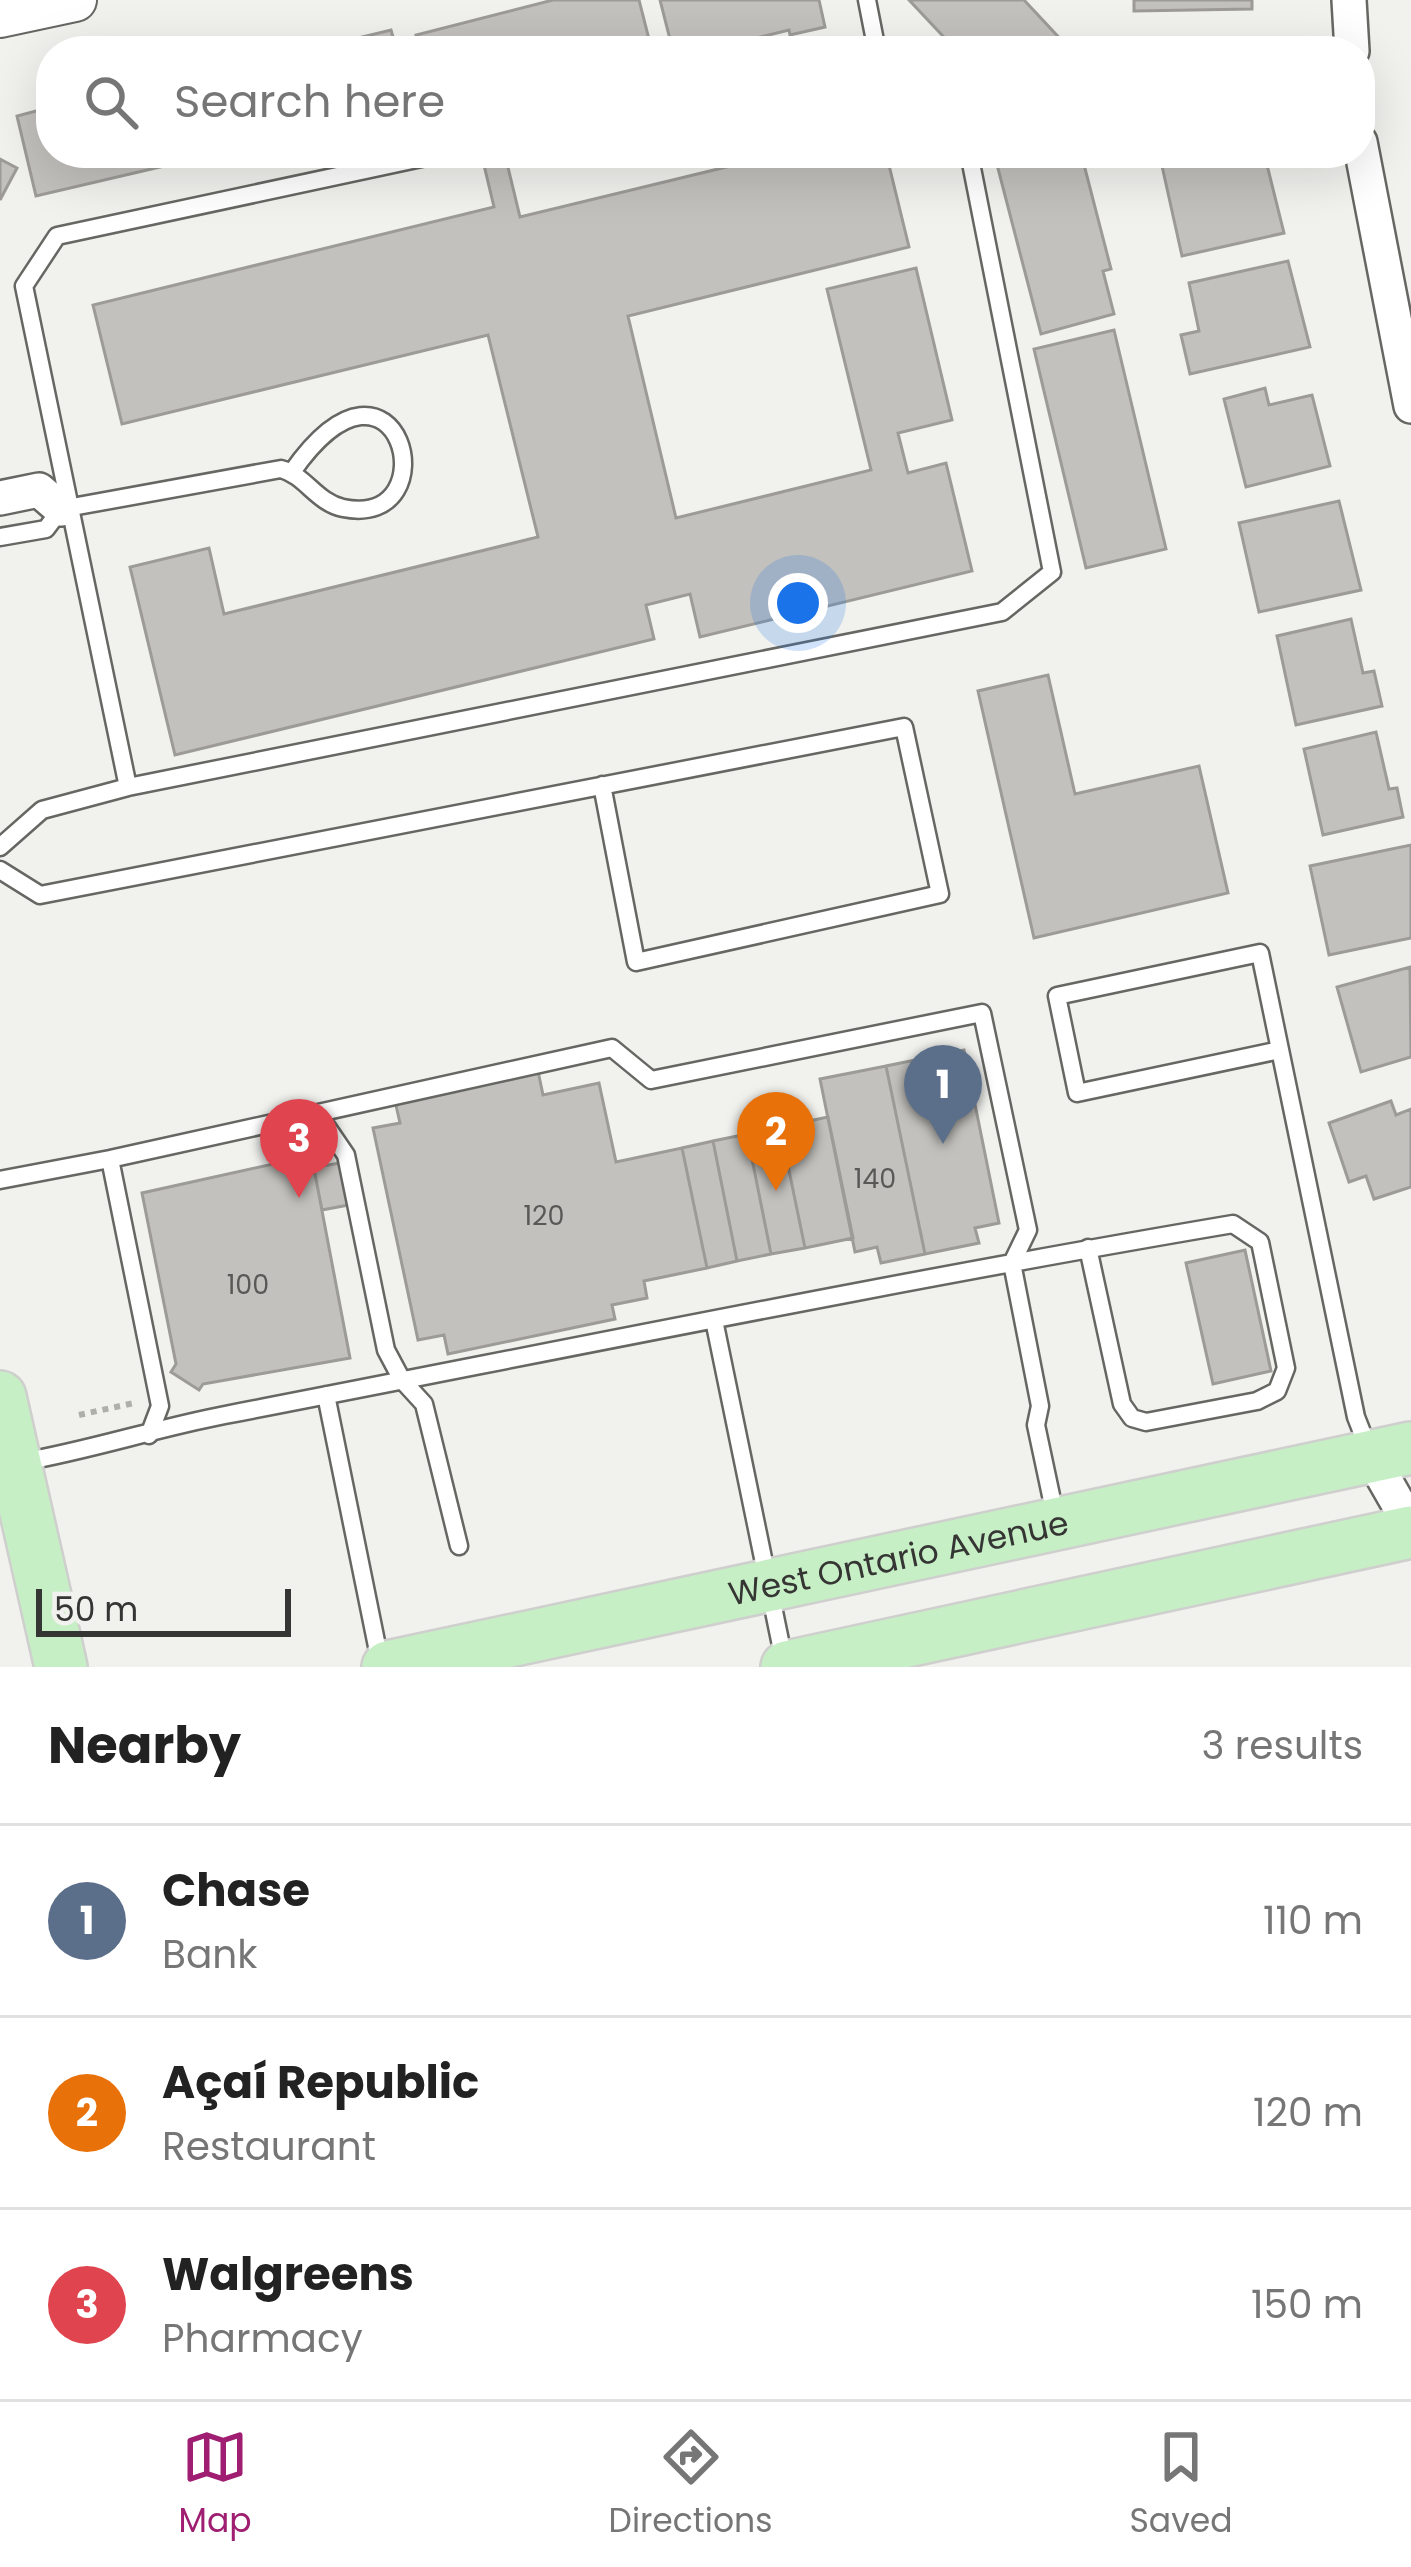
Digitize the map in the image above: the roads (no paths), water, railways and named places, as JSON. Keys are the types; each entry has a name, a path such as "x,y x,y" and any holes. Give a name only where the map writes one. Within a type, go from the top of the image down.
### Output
{"main road":[{"path":"0,1397 61,1667"},
{"name":"West Ontario Avenue","path":"385,1667 1391,1452"},
{"path":"786,1667 1411,1529"}],"street":[{"path":"0,16 75,0"},
{"path":"1349,0 1351,36"},
{"path":"1365,168 1411,406"},
{"path":"1377,236 1411,230"},
{"path":"0,498 39,490 65,508"},
{"path":"1391,1452 1411,1529"}],"lane":[{"path":"867,0 874,36"},
{"path":"128,787 65,508 24,286 57,236 375,168"},
{"path":"0,847 42,810 128,787 1002,612 1052,572 972,168"},
{"path":"0,537 46,529 65,508 267,470 292,472 329,503 346,509 364,507 396,493 402,484 403,457 387,422 357,414 318,437 292,472"},
{"path":"0,870 40,895 602,785 904,727 940,894 636,962 602,785"},
{"path":"1280,1050 1077,1093 1057,996 1260,953 1356,1417 1391,1452"},
{"path":"0,1180 612,1048 651,1080 982,1013 1028,1229 1012,1262 1040,1406 1036,1425 1057,1523"},
{"path":"318,1114 346,1155 386,1350 402,1380 424,1404 459,1546"},
{"path":"110,1159 160,1406 149,1435"},
{"path":"15,1463 402,1380 1012,1262 1088,1248 1233,1223 1260,1242 1286,1368 1277,1391 1257,1401 1146,1422 1132,1418 1122,1404 1088,1248"},
{"path":"715,1320 786,1667"},
{"path":"326,1395 385,1667"}],"place":[{"name":"Chase","path":"943,1144"},
{"name":"Açaí Republic","path":"776,1191"},
{"name":"Walgreens","path":"299,1198"}]}
